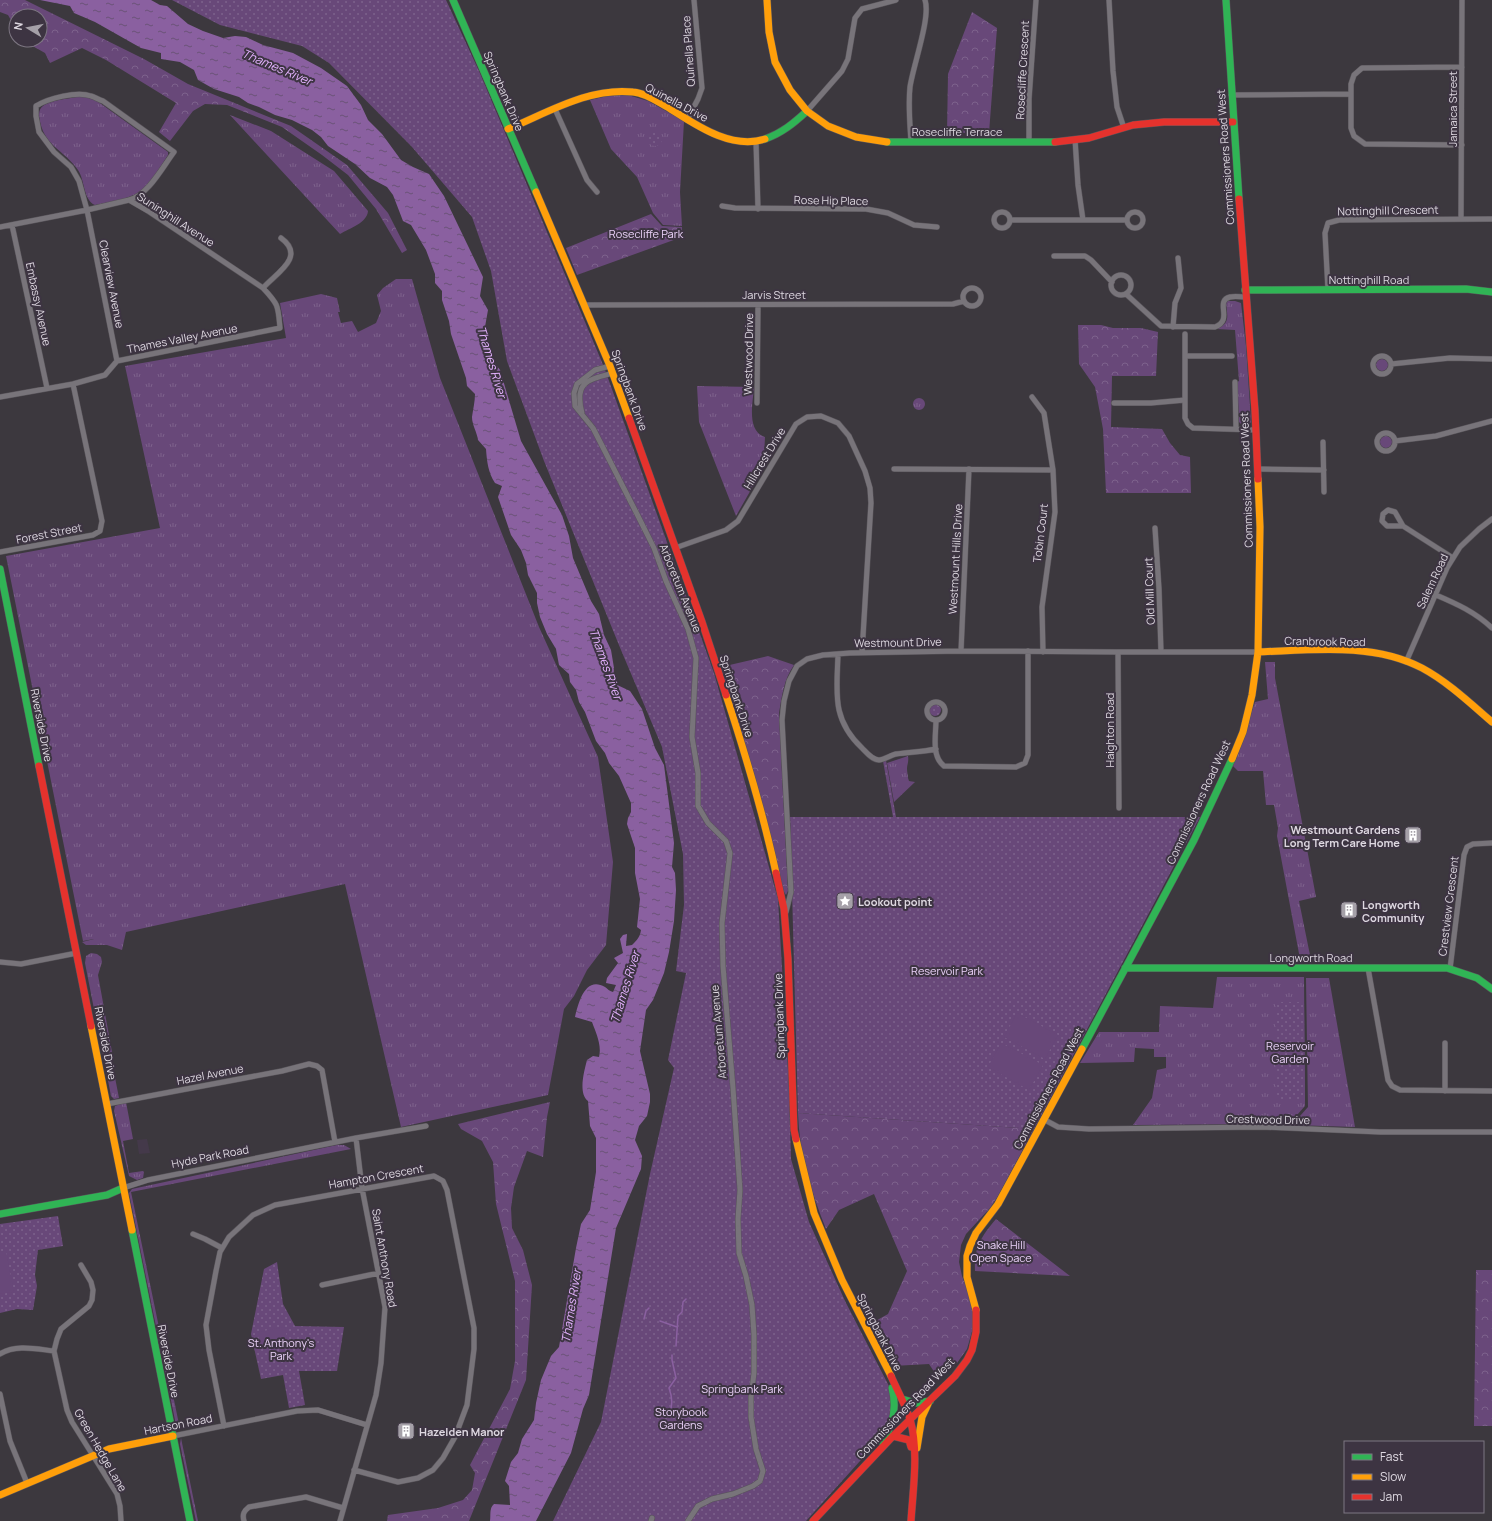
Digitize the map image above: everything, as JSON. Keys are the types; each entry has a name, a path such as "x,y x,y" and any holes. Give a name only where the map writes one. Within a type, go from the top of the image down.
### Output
{"main road":[{"name":"Springbank Drive","path":"453,0 611,369 702,622 739,735 768,841 784,909 788,959 794,1130 800,1159 814,1213 842,1280 902,1399 910,1420 913,1436 914,1466"},
{"name":"Rosecliffe Terrace","path":"767,0 769,32 775,62 790,90 807,111 828,126 856,137 889,142 1054,142 1089,138 1133,125 1164,122 1233,122"},
{"name":"Commissioners Road West","path":"814,1521 862,1468 955,1376 967,1360 972,1350 976,1332 977,1313 967,1277 967,1256 970,1246 976,1233 998,1204 1045,1120 1194,840 1227,771 1243,732 1252,695 1258,652 1260,527 1256,430 1231,95 1226,0"},
{"name":"Quinella Drive","path":"508,129 602,92 634,92 652,98 687,120 720,137 731,140 756,142 770,139 796,123 807,111"},
{"name":"Nottinghill Road","path":"1246,293 1328,290 1466,289 1492,292"},
{"name":"Riverside Drive","path":"0,569 190,1521"},
{"name":"Cranbrook Road","path":"1258,652 1345,651 1381,654 1406,662 1438,678 1492,722"},
{"name":"Longworth Road","path":"1125,968 1450,969 1468,973 1487,983 1492,989"},
{"name":"Hyde Park Road","path":"0,1214 106,1195 123,1188"},
{"path":"862,1468 887,1436 894,1415 895,1397 885,1366"},
{"path":"902,1399 916,1403 930,1400"},
{"path":"911,1521 914,1466 922,1417 930,1400"},
{"name":"Hartson Road","path":"0,1494 109,1449 173,1436"},
{"path":"894,1436 909,1440 914,1466"}],"street":[{"name":"Quinella Place","path":"687,120 702,88 694,0"},
{"path":"807,111 842,71 848,59 855,18 862,10 896,0"},
{"path":"910,142 910,88 925,21 927,8 925,0"},
{"name":"Rosecliffe Crescent","path":"1029,142 1029,99 1036,0"},
{"path":"1109,0 1113,71 1117,107 1124,128"},
{"name":"Jamaica Street","path":"1461,219 1462,0"},
{"path":"1462,67 1362,68 1354,75 1351,84 1351,128 1354,136 1365,144 1462,145"},
{"name":"Clearview Avenue","path":"117,361 87,210 79,181 71,167 54,152 39,132 36,106 45,100 77,94 91,96 103,101 174,152 148,188 140,195 129,200"},
{"path":"1231,95 1351,94"},
{"path":"555,110 587,180 597,192"},
{"path":"1075,140 1078,185 1083,220"},
{"path":"756,142 758,209"},
{"name":"Suninghill Avenue","path":"0,227 129,200 148,211 263,288 278,306 280,328"},
{"name":"Rose Hip Place","path":"722,206 758,209 866,209 888,213 914,225 937,227"},
{"name":"Nottinghill Crescent","path":"1328,290 1325,233 1328,223 1339,220 1492,219"},
{"path":"1010,220 1126,220"},
{"name":"Embassy Avenue","path":"12,225 47,388"},
{"path":"263,288 269,281 282,271 290,261 291,254 287,242 281,238"},
{"path":"1054,256 1085,256 1091,260 1112,282"},
{"path":"1172,327 1175,303 1181,288 1178,258"},
{"path":"1119,275 1126,277 1130,282 1130,289 1126,294 1120,295 1114,293 1111,288 1112,282 1116,276 1119,275"},
{"path":"1126,294 1161,326 1215,327 1221,325 1224,320 1224,300 1229,297 1246,293"},
{"name":"Jarvis Street","path":"584,305 953,304 964,301"},
{"name":"Westwood Drive","path":"757,403 758,305"},
{"name":"Thames Valley Avenue","path":"0,397 73,384 105,375 117,361 280,328"},
{"path":"1185,334 1185,418 1188,424 1193,428 1256,430"},
{"path":"1185,356 1232,356"},
{"path":"1391,364 1450,358 1492,359"},
{"path":"583,416 580,404 580,392 584,384 590,379 611,369"},
{"name":"Arboretum Avenue","path":"611,369 595,370 577,384 574,393 575,406 593,428 638,516 654,548 666,580 688,629 696,658 692,737 698,773 698,806 708,823 726,840 730,852 722,923 723,966 740,1190 738,1220 739,1253 746,1276 752,1305 754,1335 754,1373 751,1397 751,1417 756,1449 763,1471 760,1482 733,1494 712,1499 698,1506 688,1521"},
{"path":"1235,382 1236,429"},
{"name":"Forest Street","path":"0,552 93,535 100,530 102,520 73,384"},
{"name":"Tobin Court","path":"1032,397 1044,414 1053,470 1055,512 1042,608 1043,652"},
{"path":"1114,403 1151,403 1185,400"},
{"name":"Hillcrest Drive","path":"675,548 726,530 738,521 796,424 806,417 821,416 838,423 849,436 866,471 872,503 862,653"},
{"path":"1395,441 1436,436 1492,422"},
{"path":"1323,442 1324,492"},
{"path":"894,469 1053,470"},
{"name":"Westmount Hills Drive","path":"962,650 970,469"},
{"path":"1258,469 1324,470"},
{"name":"Salem Road","path":"1406,662 1453,558 1460,547 1479,529 1492,520"},
{"path":"1403,526 1453,558"},
{"name":"Old Mill Court","path":"1155,528 1160,589 1161,652"},
{"path":"1436,595 1468,609 1492,628"},
{"name":"Westmount Drive","path":"785,917 791,892 782,720 788,681 797,666 807,659 838,654 962,650 1043,652 1258,652"},
{"path":"936,720 936,755 939,762 944,766 1016,767 1025,763 1028,755 1028,651"},
{"name":"Haighton Road","path":"1118,652 1119,808"},
{"path":"838,654 837,700 839,715 846,730 855,742 872,758 879,760 895,754 936,750"},
{"name":"Crestview Crescent","path":"1450,969 1464,855 1467,846 1473,844 1492,843"},
{"path":"0,962 21,964 77,953"},
{"path":"1368,968 1388,1080 1392,1086 1400,1090 1492,1091"},
{"path":"1445,1043 1445,1091"},
{"name":"Hazel Avenue","path":"107,1104 282,1071 309,1064 317,1066 322,1070 335,1142"},
{"name":"Crestwood Drive","path":"1045,1120 1058,1127 1089,1129 1262,1127 1380,1132 1492,1132"},
{"name":"Hyde Park Road","path":"123,1188 148,1180 335,1142 426,1126"},
{"name":"Saint Anthony Road","path":"340,1521 376,1394 385,1307 362,1188 356,1138"},
{"name":"Hampton Crescent","path":"224,1426 208,1350 206,1325 222,1248 229,1237 253,1215 275,1205 434,1176 443,1181 448,1190 474,1328 474,1349 467,1405 455,1437 443,1458 433,1470 418,1478 398,1482 354,1470"},
{"path":"193,1234 222,1248"},
{"name":"Green Hedge Lane","path":"81,1265 91,1282 93,1290 92,1300 89,1306 61,1329 54,1351 67,1410 72,1422 117,1494 121,1511 121,1521"},
{"path":"322,1285 379,1273"},
{"path":"0,1354 10,1348 54,1351"},
{"path":"0,1394 10,1441 27,1483"},
{"name":"Hartson Road","path":"173,1436 298,1411 318,1410 367,1425"},
{"path":"244,1521 244,1511 249,1507 306,1497 343,1508"}],"shaded area":[{"path":"147,1139 150,1153 139,1154 137,1140"}],"green space":[{"path":"0,0 25,0 41,8 8,8 8,15 0,12"},
{"name":"Springbank Park","path":"172,0 446,0 479,71 604,367 714,673 778,899 789,1087 791,1159 809,1222 846,1303 890,1388 892,1415 878,1441 806,1521 553,1521 601,1422 650,1174 674,1068 668,1060 686,973 676,971 684,905 683,854 662,747 544,461 507,361 491,271 472,217 412,147 329,63 302,46 220,25"},
{"path":"48,11 144,59 188,84 291,126 347,165 388,213 407,250 402,253 376,209 348,175 282,127 227,105 205,104 193,111 170,141 159,132 176,103 106,60 82,48 50,63 45,53 36,48 48,48"},
{"path":"972,12 997,28 989,133 947,133 948,74"},
{"name":"Rosecliffe Park","path":"612,95 628,95 648,101 684,121 680,192 682,226 663,225 653,213 637,177 611,149 590,100"},
{"path":"76,97 86,97 97,101 168,152 168,155 155,175 139,192 123,199 95,205 88,199 78,170 67,157 49,141 45,135 39,116 41,108 46,104"},
{"path":"230,115 271,131 334,171 368,211 365,219 340,234"},
{"path":"655,132 660,134 662,139 660,144 655,146 650,144 648,139 650,134"},
{"name":"Rosecliffe Park","path":"651,214 662,226 682,227 682,237 577,275 566,248"},
{"path":"396,279 412,279 440,378 539,627 598,757 613,862 606,945 587,970 574,996 564,1009 548,1095 401,1127 345,884 126,932 122,950 107,945 86,945 82,942 94,939 83,941 6,556 160,528 125,366 286,338 280,303 321,294 337,298 340,312 338,312 341,323 352,321 358,332 376,323 381,311 377,295 383,288"},
{"path":"1226,302 1241,303 1246,346 1251,422 1248,426 1243,426 1239,422 1237,382 1239,381 1235,330 1217,329 1226,321"},
{"path":"1078,325 1101,325 1113,328 1141,328 1158,332 1156,376 1112,376 1111,427 1162,429 1170,443 1180,455 1190,457 1191,493 1106,493 1103,429 1095,387 1079,364"},
{"path":"1380,359 1384,359 1388,365 1384,371 1380,371 1376,367 1376,363"},
{"path":"697,386 754,387 752,408 753,422 755,429 759,434 765,437 764,455 769,458 736,516 699,422"},
{"path":"919,398 923,400 925,404 923,408 919,410 915,408 913,404 915,400"},
{"path":"1384,436 1388,436 1392,442 1388,448 1384,448 1380,444 1380,440"},
{"path":"768,656 794,665 782,694 779,713 788,891 786,895 746,748 721,667"},
{"path":"1265,662 1275,662 1275,678 1316,897 1299,901 1311,960 1300,959 1277,836 1278,828 1274,805 1266,805 1263,771 1238,771 1233,766 1255,702 1268,699"},
{"path":"933,704 937,704 941,710 937,716 933,716 929,712 929,708"},
{"path":"908,756 908,778 909,781 915,782 894,802 887,763"},
{"name":"Reservoir Park","path":"886,760 896,817 1200,817 1034,1129 798,1113 790,817 893,817 883,761"},
{"path":"91,953 97,954 101,957 102,962 98,975 119,1098 114,1099 111,1096 85,963 86,956"},
{"path":"1217,977 1304,977 1305,1106 1289,1124 1133,1125 1152,1098 1157,1070 1166,1068 1166,1057 1154,1057 1154,1049 1135,1048 1134,1062 1080,1063 1099,1032 1159,1032 1160,1006 1213,1008"},
{"path":"1306,978 1329,978 1355,1127 1292,1125 1308,1107"},
{"name":"Reservoir Garden","path":"1276,1002 1304,1002 1305,1101 1276,1101"},
{"path":"1017,1013 1058,1035 1045,1059 1004,1037"},
{"path":"1001,1043 1043,1065 1029,1090 988,1067"},
{"path":"126,1102 133,1139 123,1141 129,1173 144,1172 143,1178 137,1180 129,1176 114,1111 115,1106"},
{"path":"550,1102 543,1157 527,1151 514,1187 511,1208 512,1228 523,1250 532,1285 526,1380 469,1521 387,1521 388,1515 438,1508 463,1500 472,1490 475,1473 470,1465 510,1389 515,1361 515,1281 496,1204 493,1162 482,1141 461,1129 458,1124"},
{"path":"798,1113 1034,1129 998,1196 990,1208 966,1234 961,1245 959,1262 962,1276 974,1307 973,1328 967,1349 957,1363 939,1379 929,1364 893,1366 872,1323 888,1314 907,1271 874,1194 839,1210 826,1229 815,1201 803,1157"},
{"path":"337,1145 344,1145 351,1149 131,1192 180,1429 176,1425 129,1193 132,1189"},
{"path":"58,1216 63,1246 38,1250 35,1275 37,1286 33,1310 17,1309 0,1313 0,1224"},
{"name":"Snake Hill Open Space","path":"996,1219 1070,1276 975,1271 977,1249 982,1237"},
{"path":"6,1251 14,1292 0,1294 0,1252"},
{"name":"St. Anthony's Park","path":"277,1262 283,1304 295,1326 344,1327 337,1371 299,1371 305,1405 289,1408 283,1375 261,1379 251,1334 264,1269"},
{"path":"1476,1270 1492,1270 1492,1426 1474,1426"},
{"path":"285,1327 287,1338 260,1344 258,1332"},
{"path":"181,1438 198,1521 196,1521 180,1444"}],"water":[{"name":"Thames River","path":"40,0 151,0 160,5 167,6 188,24 203,31 223,38 235,36 246,37 263,45 293,53 321,68 347,86 361,105 368,120 382,134 401,160 429,174 444,196 483,277 480,296 488,310 483,338 486,351 500,370 521,441 562,515 569,536 573,558 591,601 599,614 604,635 611,650 614,668 613,683 630,691 642,709 655,748 664,765 674,843 672,867 675,873 676,890 674,921 669,952 664,973 653,1000 646,1010 640,1051 650,1094 647,1116 639,1126 635,1140 642,1156 641,1169 616,1228 589,1395 583,1409 571,1453 536,1521 490,1521 490,1512 494,1504 510,1505 509,1486 505,1481 511,1462 518,1453 522,1439 534,1420 541,1380 551,1356 559,1347 581,1224 590,1210 596,1172 596,1138 590,1126 588,1101 582,1088 587,1060 593,1056 599,1057 600,1048 592,1022 575,1017 578,1005 584,993 592,985 598,984 613,992 616,985 606,983 607,978 618,963 614,958 623,953 620,939 623,935 627,934 626,946 632,945 641,932 641,930 637,927 640,899 635,873 635,848 627,824 631,812 631,803 619,776 609,763 605,753 596,741 585,712 579,702 576,690 570,682 569,674 559,665 556,649 547,634 540,617 537,603 537,593 528,575 526,563 521,550 511,535 498,497 502,486 495,483 488,467 486,449 478,440 472,420 475,394 467,386 466,378 451,334 449,321 442,300 442,291 435,283 435,274 426,250 411,225 403,221 393,195 387,187 370,178 355,164 328,146 321,137 312,130 292,120 275,115 248,103 239,97 214,89 198,80 194,70 180,62 161,59 161,53 141,48 95,22 74,13 70,6"}],"waterway":[{"path":"676,1346 678,1316 682,1312 683,1302 686,1299"},
{"path":"644,1319 646,1311 649,1308"},
{"path":"660,1321 677,1327"},
{"path":"669,1414 672,1401 669,1388 676,1378 672,1355"}],"traffic: fast":[{"path":"453,0 536,192"},
{"path":"1226,0 1239,199"},
{"path":"765,139 788,127 807,111"},
{"path":"887,142 1055,142"},
{"path":"1245,290 1466,289 1492,292"},
{"path":"0,569 39,766"},
{"path":"1082,1049 1194,840 1232,759"},
{"path":"1125,968 1447,968 1477,978 1492,989"},
{"path":"0,1214 107,1195 123,1188"},
{"path":"132,1230 190,1521"},
{"path":"882,1442 892,1423 894,1409 892,1388"},
{"path":"902,1399 916,1403 930,1401"}],"traffic: slow":[{"path":"767,0 769,32 775,62 790,90 807,111 828,126 856,137 887,142"},
{"path":"508,129 584,97 617,91 643,94 702,128 727,139 752,142 765,139"},
{"path":"536,192 610,366 629,418"},
{"path":"1232,759 1243,732 1252,695 1258,652 1260,527 1258,479"},
{"path":"1258,652 1320,649 1363,651 1383,654 1403,660 1432,674 1458,693 1492,722"},
{"path":"726,695 753,783 776,873"},
{"path":"91,1026 132,1230"},
{"path":"976,1310 967,1277 967,1256 970,1246 976,1233 998,1204 1082,1049"},
{"path":"796,1139 814,1213 842,1280 891,1376"},
{"path":"917,1448 922,1417 928,1404"},
{"path":"0,1495 109,1449 173,1436"}],"traffic: jam":[{"path":"1055,142 1089,138 1133,125 1164,122 1233,122"},
{"path":"1239,199 1255,411 1258,479"},
{"path":"629,418 702,622 726,695"},
{"path":"39,766 91,1026"},
{"path":"776,873 784,909 788,959 794,1130 796,1139"},
{"path":"813,1521 893,1436 955,1376 967,1360 972,1350 976,1332 976,1310"},
{"path":"891,1376 908,1413 913,1431 915,1470 911,1521"},
{"path":"893,1436 909,1440 911,1447"}],"place":[{"name":"Westmount Gardens Long Term Care Home","path":"1413,835"},
{"name":"Lookout point","path":"845,901"},
{"name":"Longworth Community","path":"1349,910"},
{"name":"Hazelden Manor","path":"406,1431"}],"park label":[{"name":"Storybook Gardens","path":"681,1417"}]}
